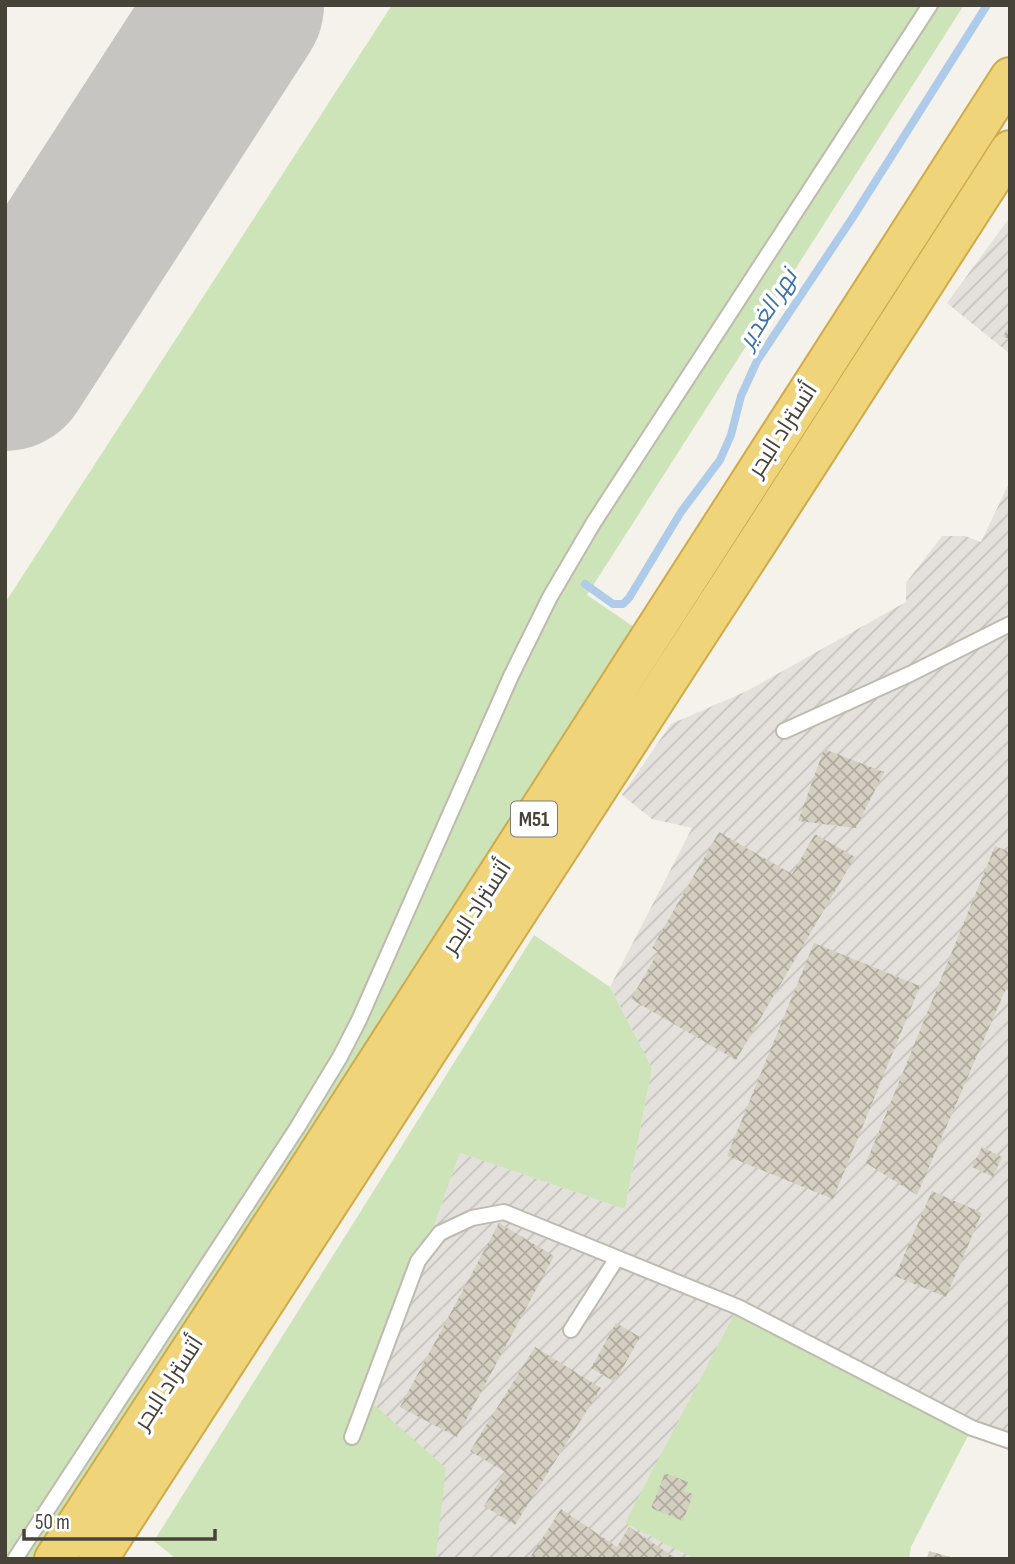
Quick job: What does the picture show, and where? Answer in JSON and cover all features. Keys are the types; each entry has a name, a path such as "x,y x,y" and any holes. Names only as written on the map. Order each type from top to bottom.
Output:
{"highway":[{"name":"أتستراد البحر","path":"54,1559 298,1187 1010,77"},
{"name":"أتستراد البحر","path":"98,1559 1010,149"}],"lane":[{"path":"15,1559 297,1128 340,1057 359,1020 516,666 571,559 930,5"},
{"path":"784,731 910,674 1010,624"},
{"path":"352,1437 418,1261 440,1233 472,1218 504,1212 738,1307 972,1428 1010,1441"},
{"path":"570,1330 617,1258"}],"shaded area":[{"path":"1010,217 1010,354 947,303"},
{"path":"1010,481 1010,1441 972,1428 625,1522 695,1559 436,1557 371,1402 460,1153 625,1209 652,1068 610,987 692,828 652,819 622,795 671,724 747,691 906,602 906,583 942,536 965,536 981,542"}],"green space":[{"path":"392,5 964,5 587,595 650,638 52,1559 5,1559 5,603"},
{"path":"534,935 610,987 652,1068 625,1209 460,1153 371,1402 446,1468 436,1556 440,1559 176,1559 154,1541"},
{"path":"738,1307 972,1428 911,1547 909,1559 695,1559 625,1523"}],"building":[{"path":"1010,325 1010,340 1003,336"},
{"path":"824,749 884,772 856,828 798,821"},
{"path":"719,832 792,874 815,834 855,857 736,1060 631,999 658,952 652,948"},
{"path":"995,846 1010,852 1010,979 917,1195 866,1163"},
{"path":"814,943 920,986 833,1199 727,1156"},
{"path":"982,1147 1002,1157 993,1177 972,1167"},
{"path":"932,1191 982,1213 946,1297 895,1276"},
{"path":"499,1223 554,1256 457,1437 400,1407"},
{"path":"616,1323 640,1337 615,1382 591,1368"},
{"path":"535,1347 601,1388 515,1525 484,1506 505,1472 470,1451"},
{"path":"665,1473 688,1482 684,1491 693,1494 683,1521 651,1508"},
{"path":"561,1509 617,1547 629,1527 677,1559 529,1559"},
{"path":"929,1551 954,1558 954,1559 927,1559"}],"waterway":[{"name":"نهر الغدير","path":"585,584 613,604 623,604 629,598 681,512 720,460 731,435 741,396 757,361 853,217 987,5"}],"runway":[{"path":"5,365 238,5"}]}
